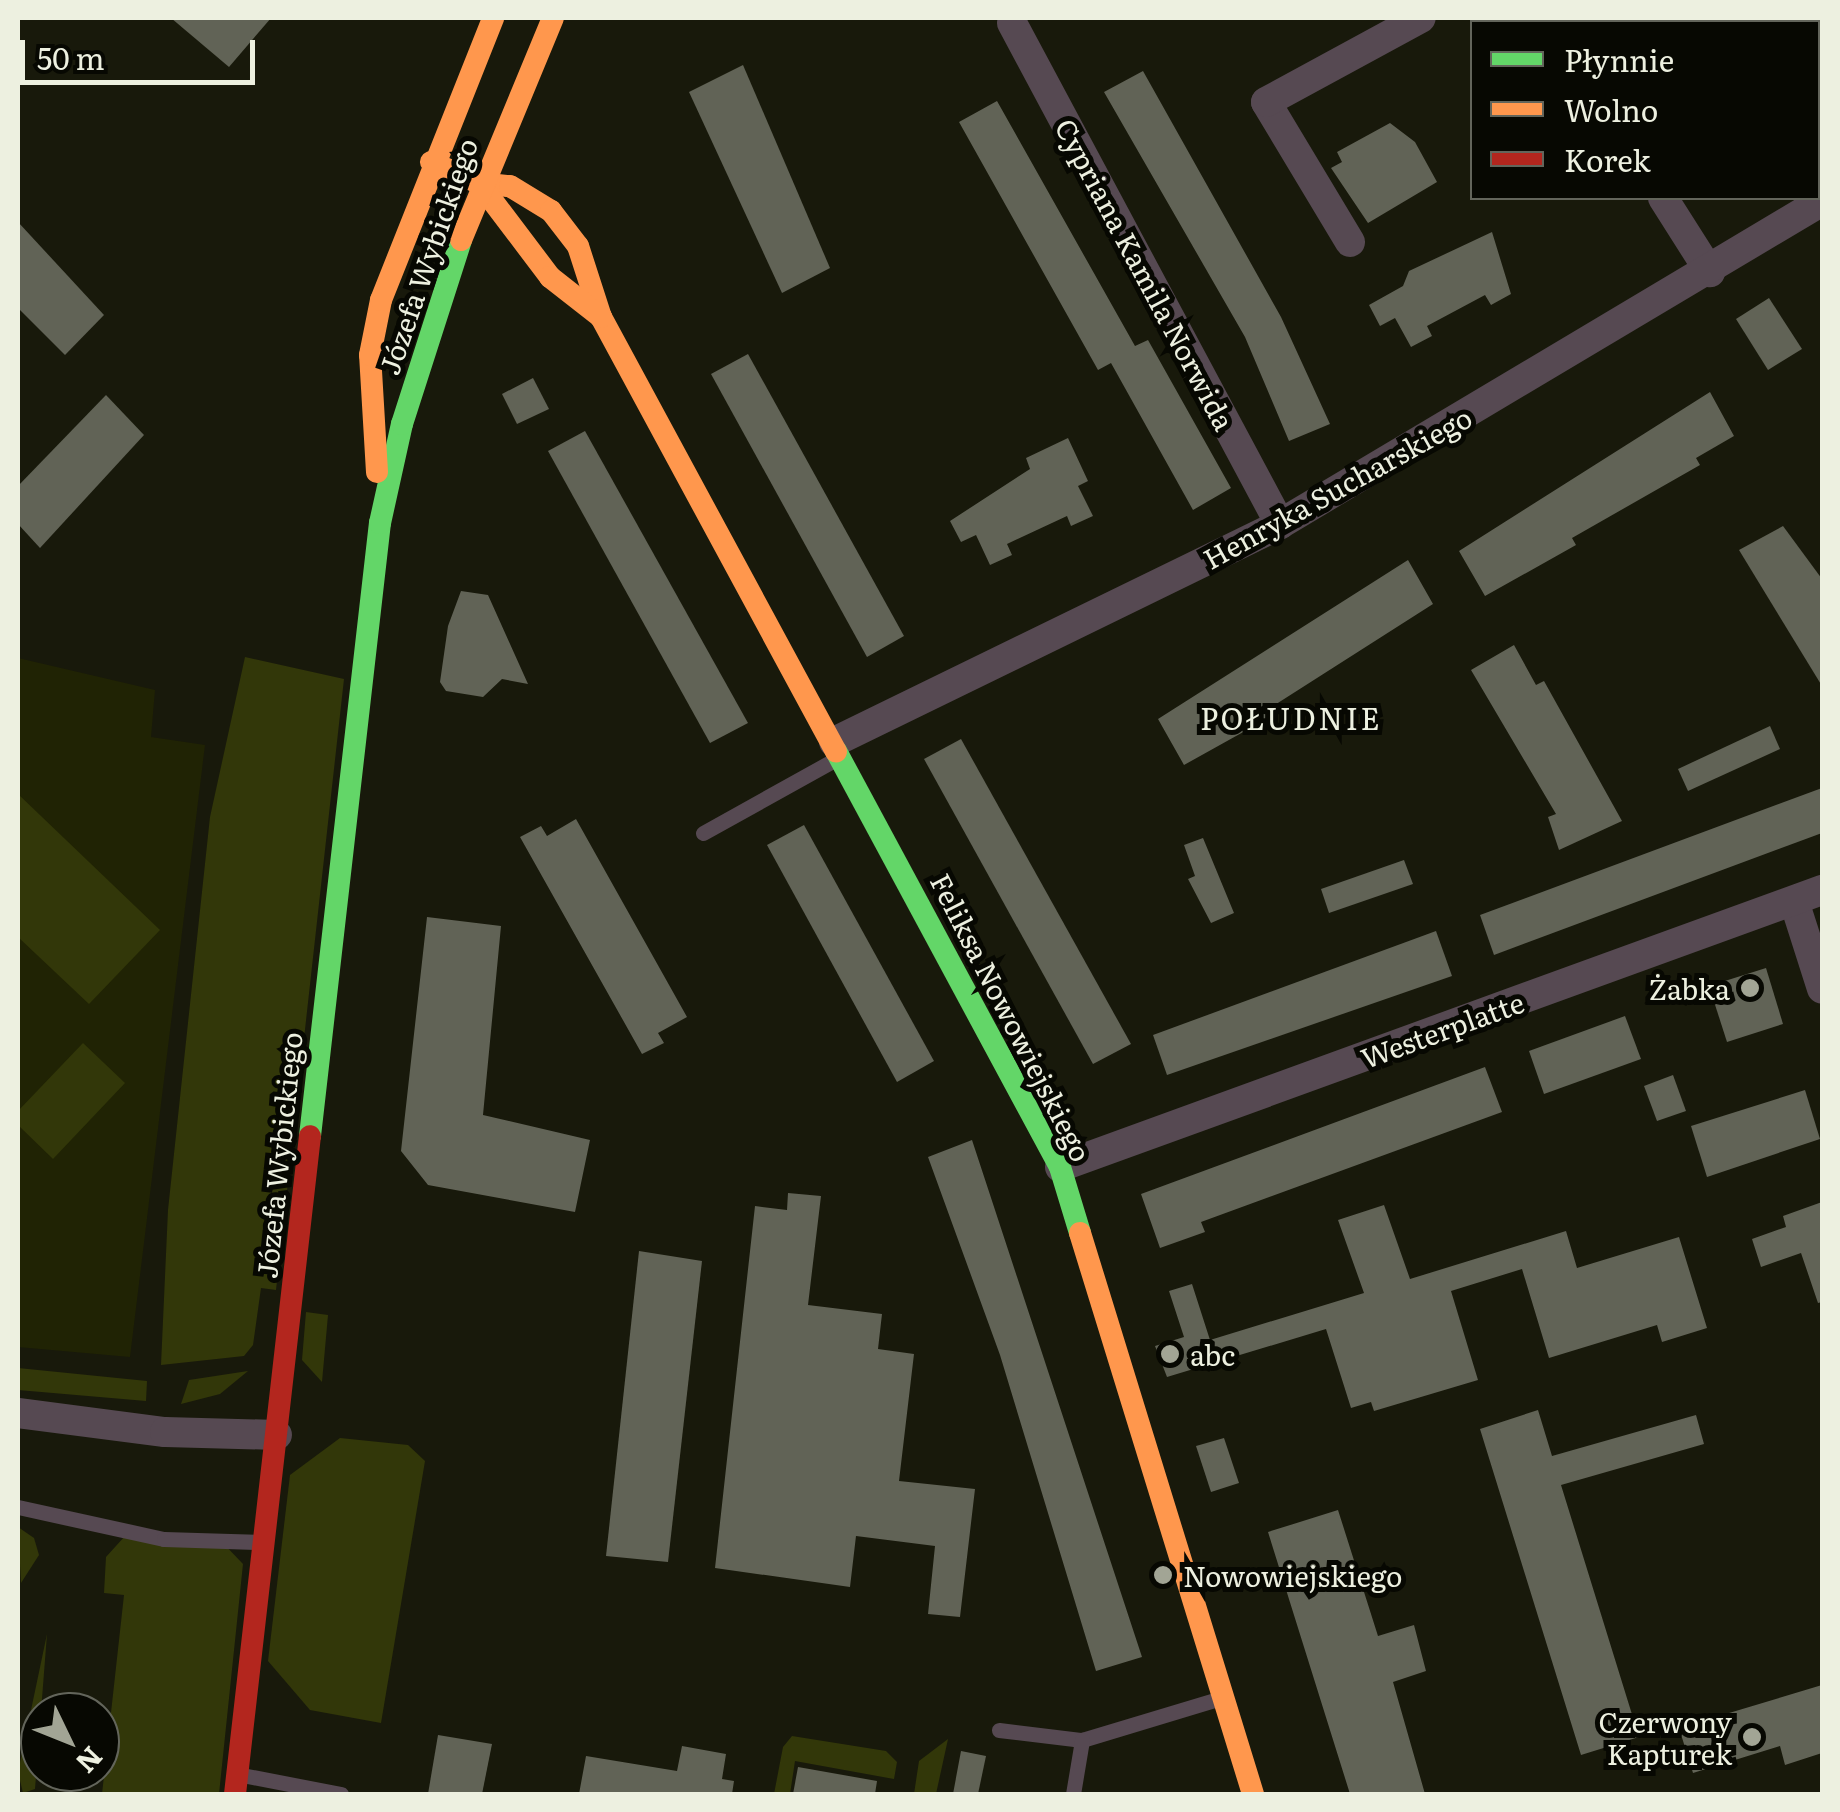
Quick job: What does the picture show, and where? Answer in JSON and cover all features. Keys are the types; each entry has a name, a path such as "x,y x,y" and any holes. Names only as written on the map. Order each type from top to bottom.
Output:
{"street":[{"name":"Józefa Wybickiego","path":"380,522 370,356 380,300 432,162 493,18"},
{"name":"Józefa Wybickiego","path":"237,1785 380,522 402,424 478,183 553,18"},
{"path":"1350,242 1266,102 1421,18"},
{"name":"Cypriana Kamila Norwida","path":"1012,23 1280,524"},
{"name":"Feliksa Nowowiejskiego","path":"432,162 478,183 510,186 551,211 578,246 601,317 838,749 1060,1167 1253,1794"},
{"name":"Feliksa Nowowiejskiego","path":"478,183 550,277 601,317"},
{"path":"1664,200 1710,272"},
{"name":"Henryka Sucharskiego","path":"838,749 1280,524 1710,272 1822,201"},
{"path":"1808,895 1822,989"},
{"name":"Westerplatte","path":"1060,1167 1808,895"},
{"path":"18,1412 165,1432 277,1435"}],"lane":[{"path":"703,833 838,749"},
{"path":"18,1507 164,1539 265,1542"},
{"path":"999,1730 1082,1740 1221,1698"},
{"path":"1074,1794 1082,1740"},
{"path":"237,1785 341,1794"}],"shaded area":[{"path":"245,657 344,679 276,1290 261,1288 253,1345 244,1356 161,1365 168,1210 210,817"},
{"path":"18,658 155,690 151,737 205,745 130,1357 18,1347"},
{"path":"18,794 160,930 89,1004 18,937"},
{"path":"83,1043 125,1083 53,1159 18,1125 18,1111"},
{"path":"306,1312 328,1315 322,1382 302,1360"},
{"path":"18,1368 147,1381 146,1401 18,1390"},
{"path":"248,1371 220,1394 181,1404 189,1380"},
{"path":"340,1438 408,1445 425,1461 381,1723 310,1710 268,1661 290,1475"},
{"path":"18,1527 34,1538 39,1555 21,1583"},
{"path":"125,1536 221,1541 243,1564 219,1794 102,1794 120,1792 120,1692 113,1692 124,1595 104,1593 106,1557"},
{"path":"47,1634 43,1692 35,1692"},
{"path":"792,1736 886,1751 897,1762 894,1779 795,1761 790,1794 774,1794 783,1747"},
{"path":"948,1739 936,1794 914,1794 919,1761"}],"building":[{"path":"171,18 271,18 229,67"},
{"path":"743,65 830,268 782,293 689,92"},
{"path":"1143,71 1281,317 1330,424 1289,441 1245,337 1104,92"},
{"path":"997,101 1135,346 1148,340 1231,488 1193,510 1111,363 1098,370 959,122"},
{"path":"1390,123 1415,142 1437,182 1368,223 1331,168 1342,162 1337,152"},
{"path":"18,222 104,315 65,355 18,308"},
{"path":"1492,232 1511,294 1491,305 1485,295 1427,326 1432,336 1411,347 1395,318 1380,326 1369,305 1403,286 1409,271"},
{"path":"1769,298 1802,349 1768,370 1736,319"},
{"path":"748,354 904,636 867,657 711,374"},
{"path":"533,378 549,409 517,424 502,394"},
{"path":"1710,392 1734,436 1696,458 1700,465 1572,538 1576,545 1485,596 1459,551"},
{"path":"106,395 144,435 40,548 18,524 18,486"},
{"path":"585,431 748,723 710,743 548,451"},
{"path":"1068,438 1088,481 1078,486 1093,516 1071,526 1067,516 1007,544 1012,555 990,565 976,535 961,542 950,521 1030,469 1026,458"},
{"path":"1783,526 1822,579 1822,686 1739,550"},
{"path":"1408,560 1433,604 1270,708 1274,715 1184,765 1158,719"},
{"path":"461,591 488,595 528,684 502,679 483,697 446,691 440,682 448,626"},
{"path":"1514,645 1536,685 1544,681 1622,821 1559,850 1548,817 1556,814 1471,670"},
{"path":"1770,726 1780,749 1688,791 1678,769"},
{"path":"961,739 1131,1044 1093,1064 924,759"},
{"path":"1822,788 1822,833 1494,955 1480,915"},
{"path":"576,819 687,1017 658,1033 664,1043 642,1054 520,837 541,826 547,836"},
{"path":"804,825 934,1061 897,1082 767,845"},
{"path":"1203,838 1234,913 1211,923 1188,879 1195,876 1184,845"},
{"path":"1404,860 1413,884 1329,913 1321,889"},
{"path":"427,917 501,926 483,1115 590,1140 575,1212 428,1185 401,1151"},
{"path":"1436,931 1452,976 1167,1075 1153,1035"},
{"path":"1766,968 1783,1024 1727,1042 1709,986"},
{"path":"1625,1016 1641,1059 1544,1094 1529,1051"},
{"path":"1485,1067 1502,1112 1201,1222 1205,1232 1160,1248 1141,1194"},
{"path":"1673,1075 1686,1111 1657,1121 1644,1086"},
{"path":"1805,1090 1820,1139 1707,1177 1691,1126"},
{"path":"972,1140 1142,1657 1096,1671 1000,1355 928,1157"},
{"path":"788,1193 821,1196 808,1305 882,1314 878,1349 914,1354 899,1481 975,1489 960,1617 928,1614 935,1546 856,1536 850,1587 715,1568 755,1206 787,1210"},
{"path":"1822,1202 1822,1302 1818,1303 1801,1253 1761,1267 1752,1239 1786,1227 1783,1216"},
{"path":"1384,1205 1410,1279 1566,1231 1577,1268 1679,1237 1707,1328 1662,1342 1657,1325 1549,1358 1522,1269 1451,1291 1478,1380 1374,1411 1371,1402 1351,1408 1326,1329 1167,1377 1155,1346 1184,1337 1169,1291 1192,1284 1210,1340 1364,1293 1338,1220"},
{"path":"639,1251 702,1261 668,1562 606,1556"},
{"path":"1538,1410 1552,1456 1696,1415 1704,1444 1561,1485 1639,1737 1581,1755 1480,1429"},
{"path":"1224,1438 1239,1483 1211,1492 1196,1446"},
{"path":"1338,1510 1378,1636 1414,1625 1426,1671 1393,1682 1425,1794 1350,1794 1268,1532"},
{"name":"Czerwony Kapturek","path":"1822,1685 1822,1753 1785,1765 1780,1746 1693,1773 1679,1728"},
{"path":"438,1735 492,1744 482,1794 428,1794"},
{"path":"682,1746 726,1754 722,1779 734,1781 732,1794 579,1794 586,1756 677,1771"},
{"path":"961,1751 986,1756 978,1794 953,1794"},
{"path":"798,1767 877,1781 875,1794 793,1794"}],"traffic: fast":[{"path":"310,1136 380,523 402,424 461,240"},
{"path":"836,751 1060,1167 1080,1233"}],"traffic: slow":[{"path":"377,472 370,355 381,300 493,18"},
{"path":"461,240 553,18"},
{"path":"431,162 479,183 510,186 551,211 578,246 601,317 836,751"},
{"path":"479,183 550,277 601,317"},
{"path":"1080,1233 1253,1794"}],"traffic: jam":[{"path":"235,1794 310,1136"}],"place":[{"name":"Żabka","path":"1750,988"},
{"name":"abc","path":"1170,1354"},
{"name":"Nowowiejskiego","path":"1163,1575"},
{"name":"Czerwony Kapturek","path":"1752,1737"}],"district":[{"name":"POŁUDNIE","path":"1291,717"}]}
